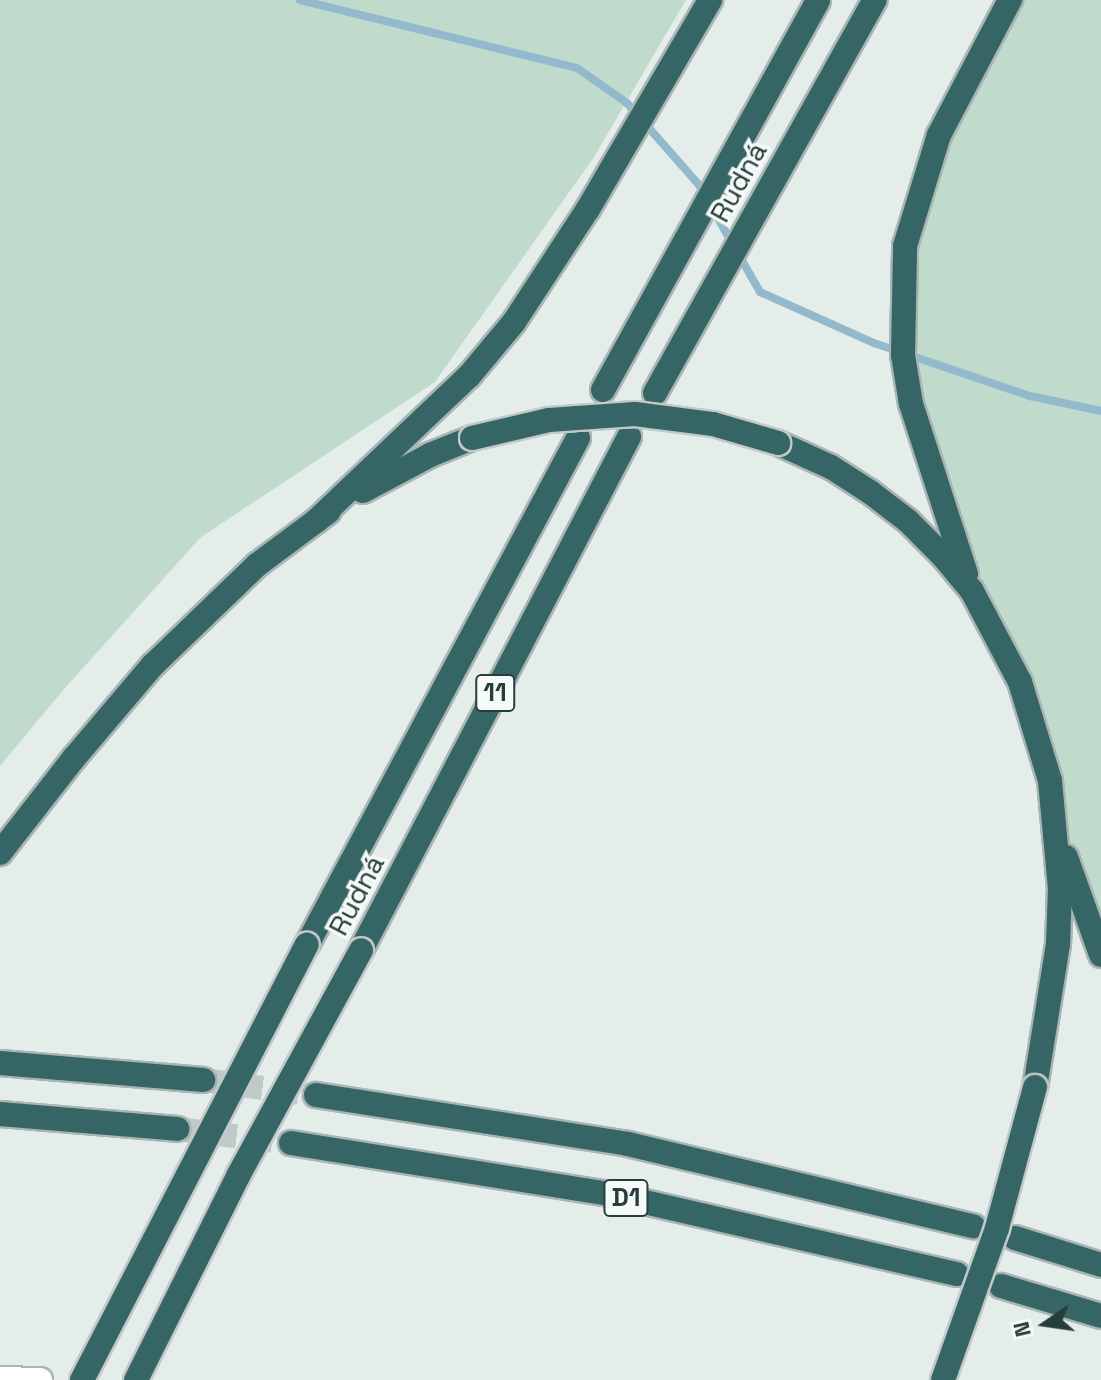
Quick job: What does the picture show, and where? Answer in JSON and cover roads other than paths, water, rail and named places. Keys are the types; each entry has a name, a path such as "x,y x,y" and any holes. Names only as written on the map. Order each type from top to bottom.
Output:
{"highway":[{"path":"316,521 469,376 514,322 588,209 710,0"},
{"name":"Rudná","path":"603,390 818,0"},
{"name":"Rudná","path":"655,393 875,0"},
{"path":"943,1380 997,1228 1035,1087 1058,944 1057,832 1050,781 1020,682 972,591 911,404 903,355 905,246 939,135 1010,0"},
{"path":"0,853 153,665 257,565 316,521 389,475 472,438 549,420 635,414 713,424 778,443 831,467 908,521 972,591"},
{"name":"Rudná","path":"136,1380 238,1176 361,950 629,437"},
{"name":"Rudná","path":"82,1380 307,945 578,438"},
{"path":"0,828 43,797"},
{"path":"1057,832 1101,955"},
{"path":"0,1063 203,1080"},
{"name":"D1","path":"316,1095 628,1144 973,1226"},
{"path":"0,1114 177,1129"},
{"name":"D1","path":"291,1143 610,1194 957,1274"},
{"path":"1015,1238 1101,1265"},
{"path":"1001,1286 1101,1316"}],"lane":[{"path":"0,1379 40,1380"}],"waterway":[{"path":"300,0 577,68 627,103 699,185 760,292 874,343 1030,396 1101,411"}],"tunnel":[{"path":"203,1080 316,1095"},
{"path":"177,1129 291,1143"}]}
